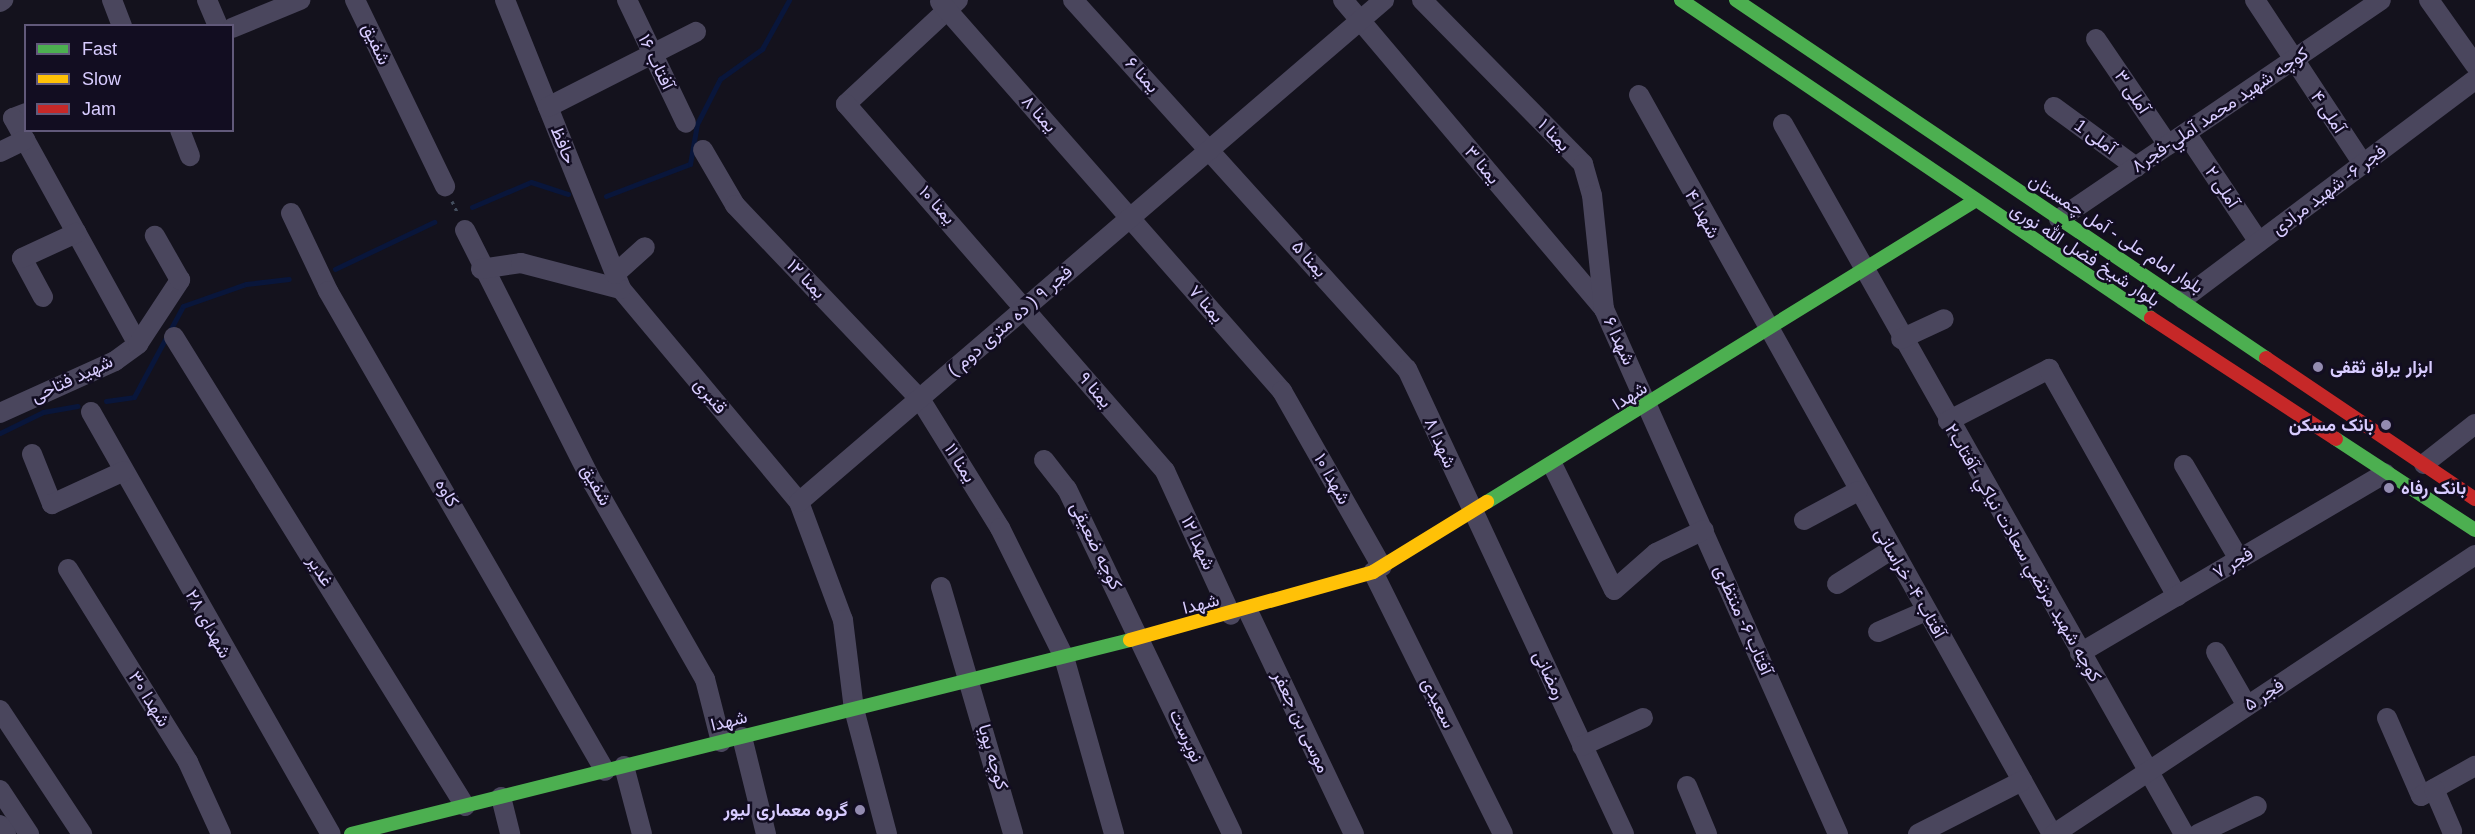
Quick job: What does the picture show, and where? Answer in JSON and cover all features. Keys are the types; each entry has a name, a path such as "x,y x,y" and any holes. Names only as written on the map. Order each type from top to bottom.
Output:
{"main road":[{"name":"بلوار شیخ فضل الله نوری","path":"1681,0 1973,202 2475,530"},
{"path":"1718,0 1740,3"},
{"name":"بلوار امام علی - آمل چمستان","path":"1740,3 2059,219 2183,299 2475,499"},
{"name":"شهدا","path":"351,834 400,828 465,806 1239,613 1378,570 1473,516 1973,202"},
{"path":"2191,346 2209,336 2211,318"},
{"path":"2243,377 2245,361 2260,351"}],"street":[{"path":"112,0 121,24"},
{"path":"207,0 217,24"},
{"path":"234,27 300,0"},
{"name":"شفیق","path":"355,0 445,186"},
{"name":"حافظ","path":"505,0 618,282"},
{"name":"آفتاب ۱۶","path":"627,0 650,54 686,123"},
{"name":"یمنا ۶","path":"1073,0 1210,150"},
{"name":"یمنا ۳","path":"1343,0 1604,309"},
{"name":"فجر ۹ ( ده متری دوم )","path":"799,502 1384,0"},
{"name":"یمنا ۱","path":"1422,0 1582,164 1592,195 1604,309"},
{"name":"آملی ۴","path":"2255,0 2363,164"},
{"name":"كوچه شهيد محمد آملي-فجر۸","path":"2059,219 2381,0"},
{"path":"2429,0 2475,65"},
{"name":"یمنا ۱۰","path":"948,4 846,104 1025,309"},
{"name":"یمنا ۸","path":"948,4 1131,218"},
{"path":"548,107 696,32"},
{"name":"آملی ۳","path":"2096,39 2168,145"},
{"name":"فجر ۶- شهید مرادی","path":"2183,299 2475,80"},
{"name":"شهدا ۴","path":"1639,95 1767,331"},
{"name":"آملی 1","path":"2054,107 2136,167"},
{"path":"19,116 25,140 138,344"},
{"name":"كوچه شهيد مرتضي سعادت نياكي -آفتاب۲","path":"1783,124 1862,272 2184,834"},
{"path":"181,132 190,156"},
{"name":"آملی ۲","path":"2186,133 2259,242"},
{"path":"0,152 25,140"},
{"name":"یمنا ۱۲","path":"703,150 735,205 920,399"},
{"name":"یمنا ۵","path":"1210,150 1407,369"},
{"name":"کاوه","path":"291,213 328,291 615,768 642,834"},
{"name":"یمنا ۷","path":"1131,218 1282,391"},
{"name":"شفیق","path":"465,230 481,269 705,679 721,742"},
{"path":"43,297 22,258 76,233"},
{"name":"شهید فتاحی","path":"3,405 115,361 138,344 180,280 155,236"},
{"path":"481,269 522,263 618,282 645,247"},
{"name":"قنبری","path":"618,282 799,502"},
{"name":"یمنا ۹","path":"1025,309 1165,471"},
{"name":"شهدا ۶","path":"1604,309 1649,405"},
{"path":"1901,339 1944,319"},
{"name":"آفتاب ۴- خراسانی","path":"1767,331 2053,834"},
{"name":"غدیر","path":"174,338 465,806"},
{"name":"شهدا ۸","path":"1407,369 1473,516"},
{"path":"1948,421 2049,369 2177,596"},
{"name":"شهدا ۱۰","path":"1282,391 1378,570"},
{"name":"یمنا ۱۱","path":"920,399 1000,528 1064,657 1114,834"},
{"name":"آفتاب ۶- منتظری","path":"1649,405 1838,834"},
{"name":"شهدای ۲۸","path":"91,412 331,834"},
{"path":"2424,464 2475,424"},
{"path":"32,454 52,504 124,471"},
{"name":"کوچه ضعیقی","path":"1044,460 1068,489 1141,638"},
{"path":"2184,465 2239,559"},
{"path":"1553,466 1614,590 1656,553 1704,530"},
{"name":"شهدا ۱۲","path":"1165,471 1239,613"},
{"name":"فجر ۷","path":"2080,652 2385,473"},
{"path":"1804,520 1858,491"},
{"path":"799,502 843,620 854,709 887,834"},
{"name":"رمضانی","path":"1473,516 1624,834"},
{"path":"1837,584 1891,550"},
{"name":"فجر ۵","path":"2053,834 2475,555"},
{"name":"شهدا ۳۰","path":"68,569 188,762 221,834"},
{"name":"سعیدی","path":"1378,570 1503,834"},
{"name":"کوچه پویا","path":"941,587 971,680 1013,834"},
{"path":"1878,632 1926,611"},
{"name":"موسی بن جعفر","path":"1239,613 1354,834"},
{"name":"نوپرست","path":"1141,638 1232,834"},
{"path":"2216,652 2247,706"},
{"path":"0,710 82,834"},
{"path":"1582,746 1643,717"},
{"path":"2387,718 2421,796 2475,766"},
{"path":"742,737 766,834"},
{"path":"1918,834 2022,782"},
{"path":"1687,786 1707,834"},
{"path":"2434,789 2452,831"},
{"path":"0,790 29,834"},
{"path":"501,797 510,834"},
{"path":"2198,834 2257,806"},
{"path":"0,825 6,834"}],"path":[{"path":"445,186 465,230"}],"waterway":[{"path":"606,196 690,164 697,124 720,79 762,49 789,0"},
{"path":"472,207 531,182 568,194"},
{"path":"335,269 434,222"},
{"path":"106,401 134,397 183,306 246,284 289,279"},
{"path":"0,433 43,412 77,406"}],"traffic: fast":[{"path":"1681,0 2151,318"},
{"path":"1736,0 2266,358"},
{"path":"1487,502 1973,202"},
{"path":"2336,439 2475,530"},
{"path":"351,834 1130,640"}],"traffic: slow":[{"path":"1130,640 1373,572 1487,502"}],"traffic: jam":[{"path":"2151,318 2336,439"},
{"path":"2266,358 2475,499"}],"place":[{"name":"ابزار یراق ثقفی","path":"2318,367"},
{"name":"بانک مسکن","path":"2386,425"},
{"name":"بانک رفاه","path":"2389,488"},
{"name":"گروه معماری لیور","path":"860,810"}]}
